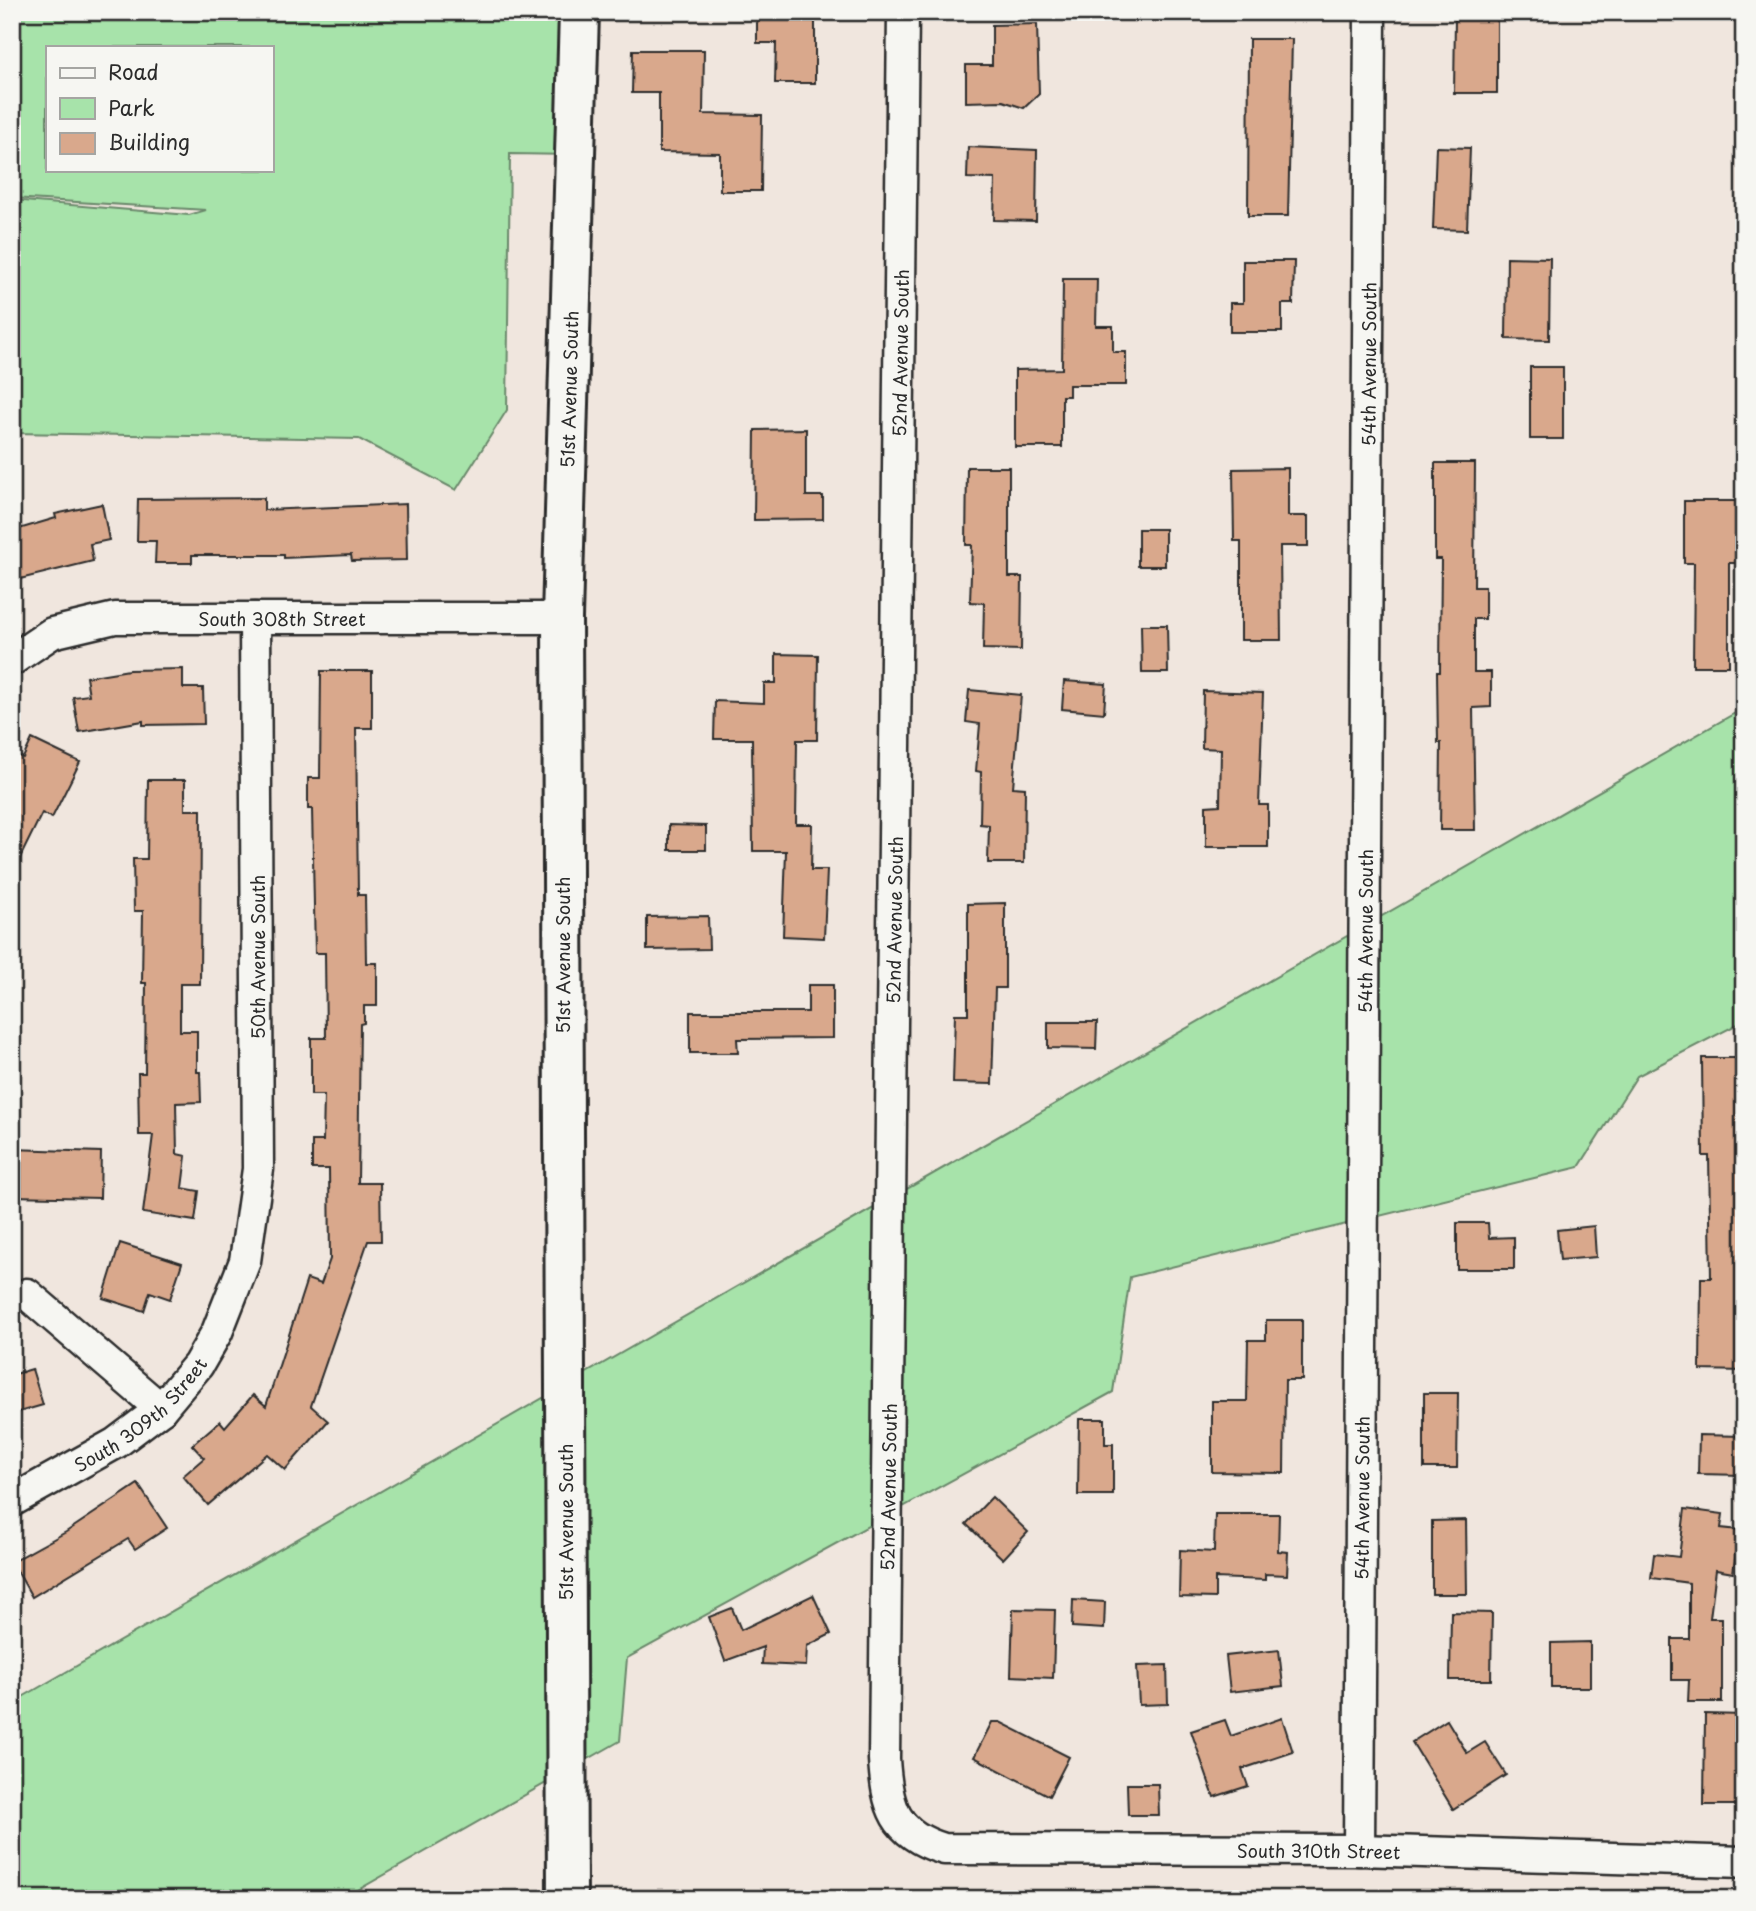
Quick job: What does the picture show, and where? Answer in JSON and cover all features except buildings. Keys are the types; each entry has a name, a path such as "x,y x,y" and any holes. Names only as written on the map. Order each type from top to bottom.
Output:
{"main road":[{"name":"51st Avenue South","path":"567,1899 562,618 579,12"}],"street":[{"name":"52nd Avenue South","path":"901,1825 886,1796 884,1759 904,12"},
{"name":"54th Avenue South","path":"1359,1850 1370,12"},
{"name":"50th Avenue South","path":"234,1294 252,1228 258,1169 256,618"},
{"name":"South 308th Street","path":"12,660 52,633 97,621 562,618"},
{"path":"27,1294 161,1409"},
{"name":"South 309th Street","path":"12,1502 116,1443 161,1409 198,1365 234,1294"},
{"name":"South 310th Street","path":"901,1825 921,1842 944,1849 1359,1850 1744,1862"}],"green space":[{"path":"12,12 579,12 575,155 510,154 507,410 456,490 359,439 12,433 12,200 189,215 206,210 12,198"},
{"path":"1744,708 1744,1021 1637,1076 1579,1167 1130,1277 1113,1392 627,1658 620,1741 342,1899 12,1899 12,1703"}]}
